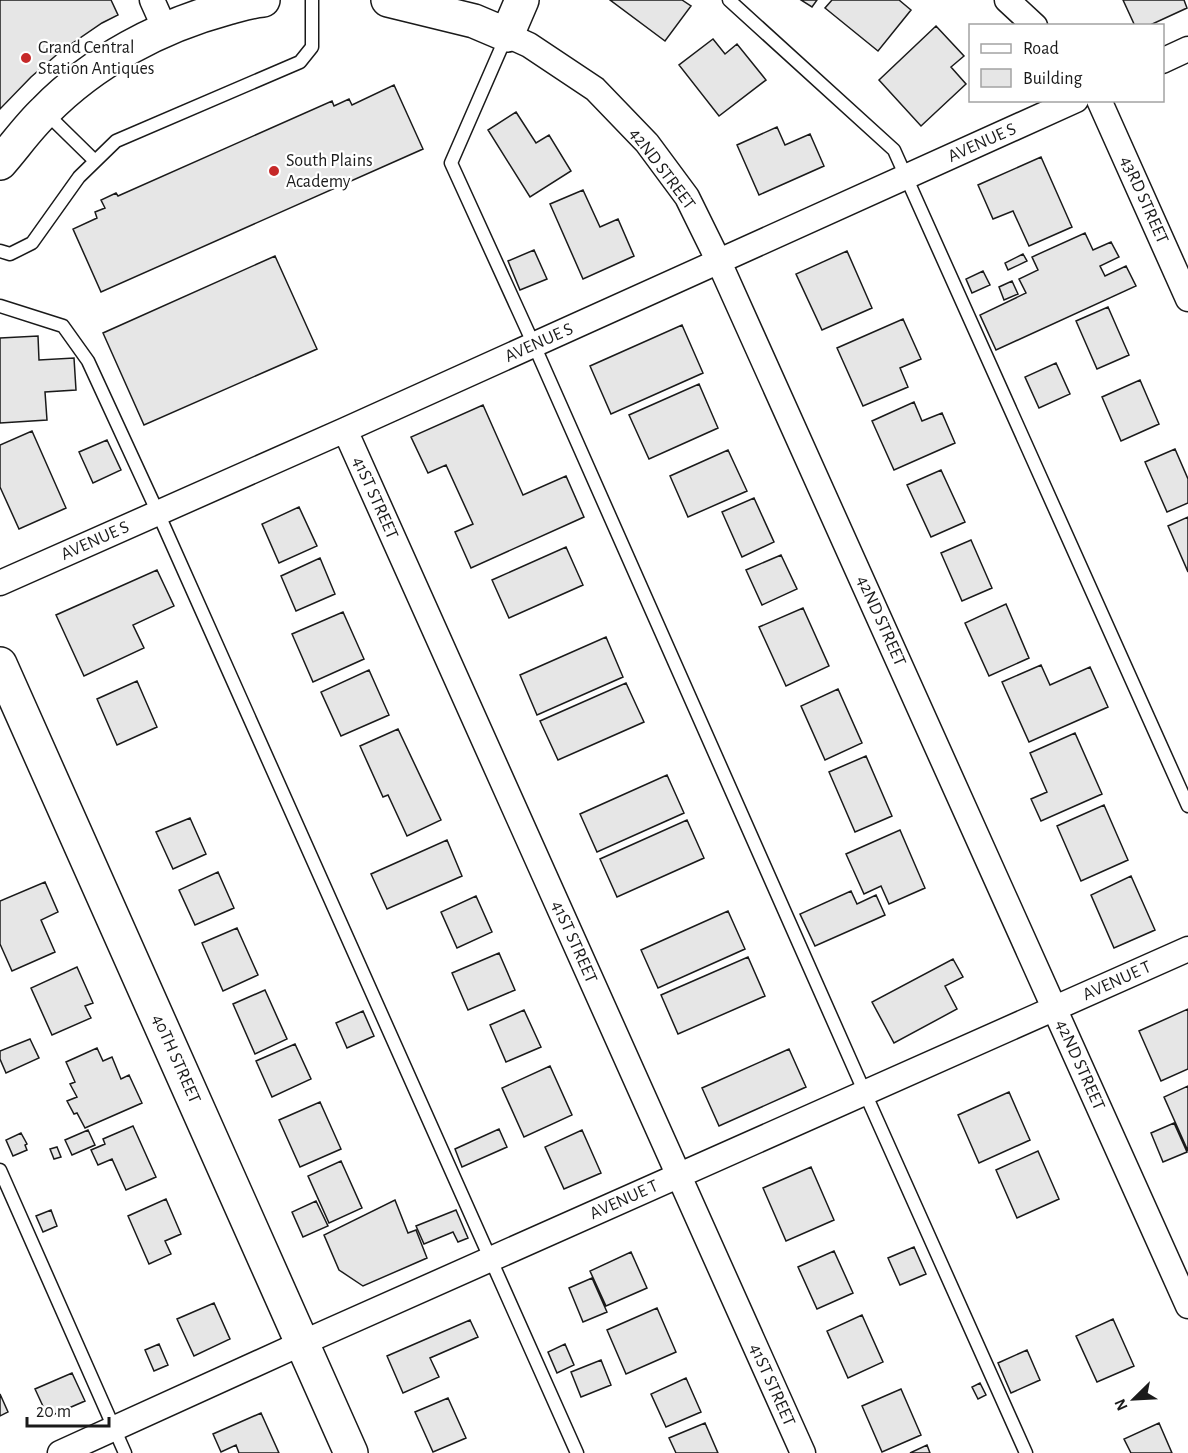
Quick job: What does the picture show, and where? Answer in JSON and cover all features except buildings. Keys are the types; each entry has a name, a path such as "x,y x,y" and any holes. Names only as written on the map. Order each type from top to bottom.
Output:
{"street":[{"path":"0,163 44,111 87,74 139,41 159,14 200,15 263,0"},
{"path":"388,0 474,21 507,35 522,0"},
{"path":"1007,0 1033,24"},
{"name":"42ND STREET","path":"507,35 529,45 594,89 647,143 687,197 720,262 1188,1306"},
{"path":"1164,60 1188,49"},
{"name":"AVENUE S","path":"0,583 720,262 1072,102"},
{"name":"43RD STREET","path":"1100,102 1188,299"},
{"name":"41ST STREET","path":"345,430 803,1453"},
{"name":"40TH STREET","path":"0,664 351,1453"},
{"name":"AVENUE T","path":"60,1453 1188,949"}],"lane":[{"path":"0,251 10,254 32,243 79,177 116,141 300,62 312,47 312,0"},
{"path":"729,0 894,150 1188,806"},
{"path":"507,35 451,163 1026,1453"},
{"path":"44,111 95,161"},
{"path":"0,306 63,326 88,361 577,1453"},
{"path":"0,1170 124,1453"}],"place":[{"name":"Grand Central Station Antiques","path":"26,58"},
{"name":"South Plains Academy","path":"274,171"}]}
